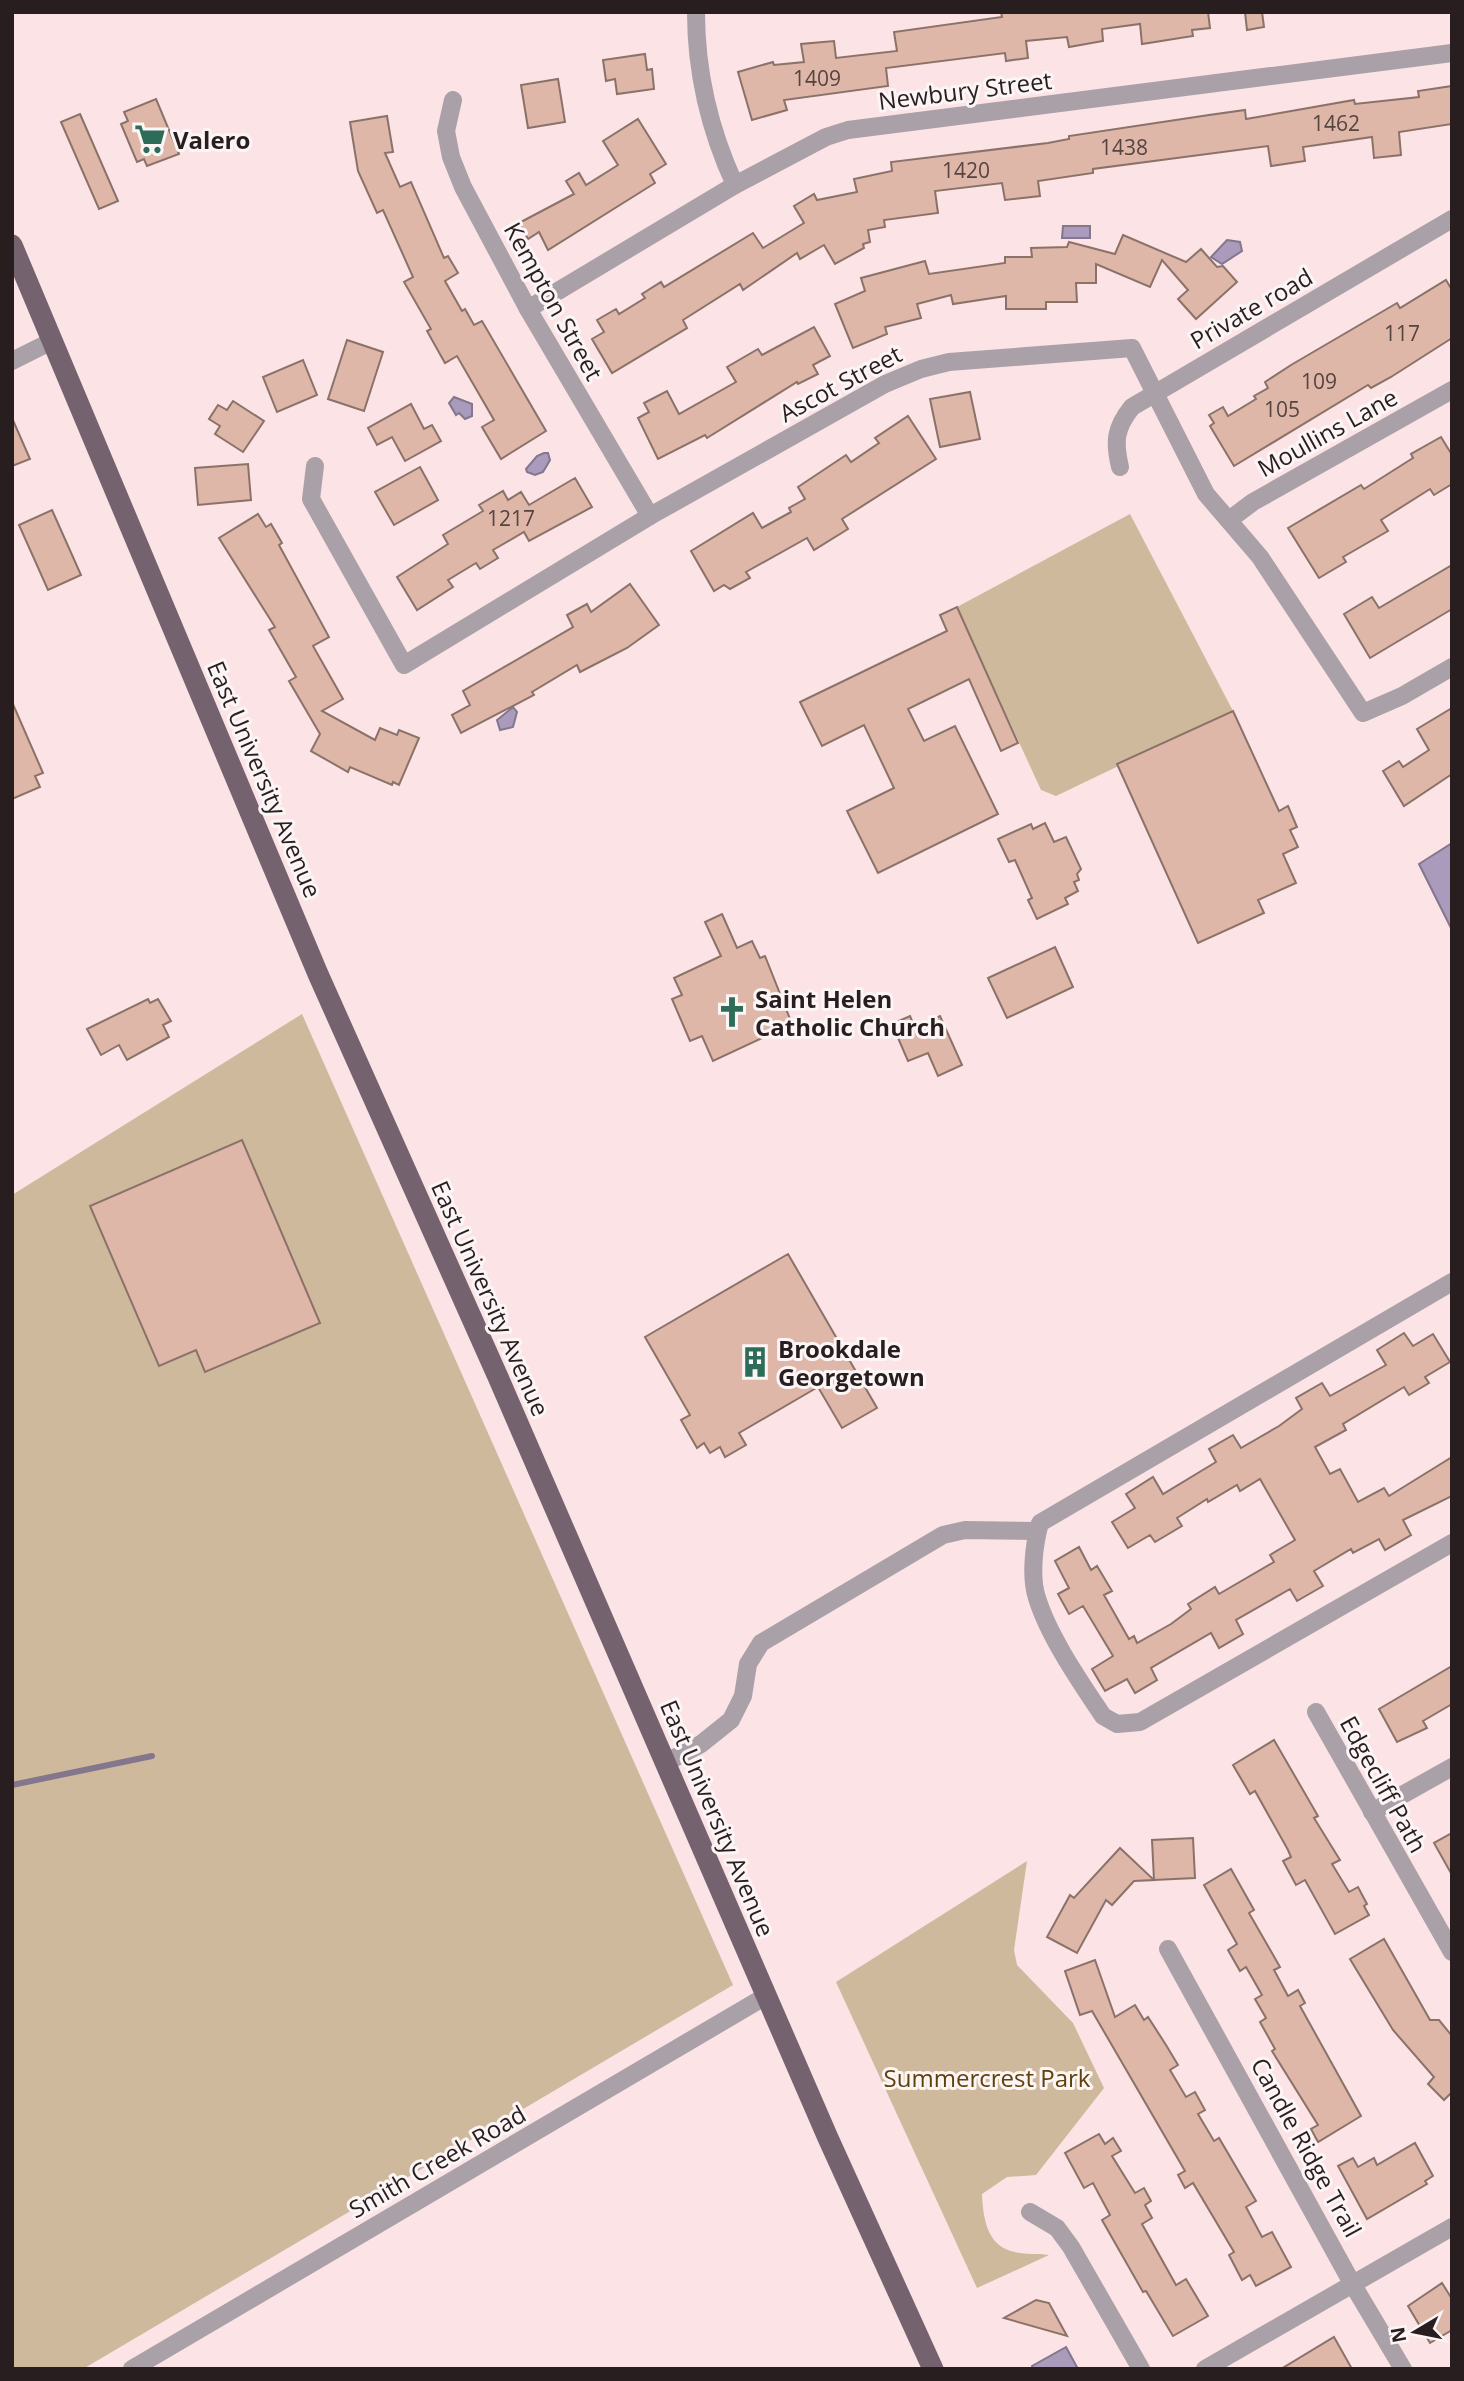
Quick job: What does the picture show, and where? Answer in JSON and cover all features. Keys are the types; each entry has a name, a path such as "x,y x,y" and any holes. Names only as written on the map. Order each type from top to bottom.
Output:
{"main road":[{"name":"East University Avenue","path":"12,245 318,974 766,1996 933,2369"}],"street":[{"path":"695,13 708,114 717,147 735,185"},
{"name":"Newbury Street","path":"528,309 735,185 826,137 848,130 1452,53"},
{"name":"Kempton Street","path":"453,100 446,131 451,157 463,187 528,309 650,516"},
{"name":"Private road","path":"1120,467 1114,442 1119,423 1132,407 1452,219"},
{"path":"12,361 52,341"},
{"name":"Ascot Street","path":"315,466 311,499 404,665 650,516 851,402 930,366 990,357 1132,348 1206,494 1276,579 1363,713 1452,667"},
{"name":"Moullins Lane","path":"1229,520 1253,502 1452,390"},
{"path":"1452,1282 1040,1523 1037,1531 1036,1595 1043,1614 1103,1716 1116,1724 1140,1722 1452,1543"},
{"path":"666,1763 701,1744 731,1720 743,1696 747,1664 761,1643 794,1621 943,1535 965,1530 1037,1531"},
{"name":"Edgecliff Path","path":"1316,1712 1452,1952"},
{"path":"1372,1812 1452,1767"},
{"name":"Candle Ridge Trail","path":"1168,1949 1353,2285 1403,2369"},
{"name":"Smith Creek Road","path":"132,2369 766,1996"},
{"path":"1030,2212 1057,2228 1141,2369"},
{"path":"1205,2369 1452,2227"}],"green space":[{"path":"1130,514 1233,711 1056,796 1041,790 957,607"},
{"path":"302,1014 733,1985 83,2369 12,2369 12,1195"},
{"name":"Summercrest Park","path":"1027,1861 1014,1950 1017,1965 1073,2023 1104,2088 1036,2175 1007,2177 982,2194 985,2222 998,2244 1019,2253 1049,2255 977,2288 836,1982"}],"shaded area":[{"path":"1063,226 1090,226 1090,238 1062,238"},
{"path":"1227,240 1240,242 1242,251 1222,264 1211,257"},
{"path":"454,397 472,404 472,416 465,419 459,413 456,415 449,403"},
{"path":"548,453 550,460 543,472 535,475 527,472 526,469 537,456"},
{"path":"513,707 517,712 513,727 500,730 497,720"},
{"path":"1452,843 1452,930 1419,864"},
{"path":"1066,2347 1078,2369 1034,2369 1032,2366"}],"building":[{"path":"1001,12 1208,12 1210,28 1192,30 1193,36 1142,44 1140,24 1102,29 1103,41 1069,47 1067,37 1026,41 1028,58 1006,61 1005,53 886,68 888,86 784,100 787,110 752,120 738,72 773,62 774,65 804,62 801,44 834,41 836,58 897,51 894,32 1002,17"},
{"path":"1245,12 1262,12 1264,27 1247,30"},
{"path":"645,54 647,70 652,69 654,89 617,94 615,79 606,81 603,60"},
{"path":"558,79 565,122 528,128 521,85"},
{"path":"1452,86 1452,124 1399,132 1401,155 1374,158 1372,137 1303,147 1305,161 1271,166 1268,146 1093,169 1093,173 1038,181 1040,196 1005,200 1002,183 935,191 938,213 884,220 885,227 868,230 870,242 863,244 864,248 835,264 824,245 800,259 797,253 743,290 740,284 683,320 687,328 612,373 592,339 604,332 597,320 616,309 619,314 645,298 642,294 661,282 664,287 753,233 763,248 804,223 794,206 814,194 817,200 857,192 854,179 892,171 891,162 1048,143 1069,139 1069,136 1245,110 1246,119 1354,100 1355,104 1419,97 1418,91"},
{"name":"Valero","path":"156,99 179,154 147,166 144,159 137,162 121,124 128,121 124,112"},
{"name":"Valero","path":"80,114 118,201 99,209 61,122"},
{"path":"387,116 393,152 385,153 400,187 411,182 444,258 448,256 458,273 445,281 462,311 465,309 474,325 482,321 546,431 501,459 482,427 494,420 457,356 445,363 427,331 431,329 404,282 413,277 383,210 377,213 358,171 350,122"},
{"path":"638,119 666,164 650,174 655,183 548,250 539,232 528,239 519,223 574,194 566,181 579,173 586,185 618,165 603,141"},
{"path":"1123,235 1186,262 1201,249 1217,267 1223,266 1237,282 1196,319 1178,299 1188,290 1162,260 1150,287 1096,264 1096,283 1076,283 1077,302 1046,302 1046,309 1006,309 1006,296 953,304 951,295 917,304 921,318 885,327 887,334 853,348 835,304 865,291 861,278 925,261 929,274 1005,263 1005,257 1032,257 1031,248 1067,247 1069,242 1115,254"},
{"path":"1446,280 1452,290 1452,338 1391,377 1371,388 1368,385 1234,466 1210,426 1214,423 1209,415 1223,407 1228,416 1256,399 1254,396 1268,388 1265,382 1291,365 1397,303 1400,308"},
{"path":"814,327 830,356 813,365 818,374 798,384 797,382 707,438 705,435 658,459 638,418 649,412 644,403 667,391 679,414 736,382 727,367 758,349 762,355"},
{"path":"347,340 383,352 364,411 328,399"},
{"path":"303,360 317,395 277,412 263,377"},
{"path":"970,392 980,439 940,447 930,399"},
{"path":"233,401 264,421 243,452 215,434 220,426 209,419 218,405 227,410"},
{"path":"411,404 424,429 432,425 441,441 405,461 392,437 377,445 368,428"},
{"path":"908,416 936,459 842,519 848,529 814,550 807,538 746,572 750,578 730,589 724,585 714,591 691,551 753,513 762,528 791,512 789,508 805,499 798,487 846,455 851,462 879,443 875,438"},
{"path":"12,418 30,459 12,466"},
{"path":"1441,437 1452,455 1452,484 1434,495 1430,489 1381,520 1388,531 1343,557 1346,562 1319,578 1288,528 1361,485 1364,489 1413,458 1411,454"},
{"path":"248,464 251,500 198,505 195,468"},
{"path":"420,467 438,500 394,525 375,492"},
{"path":"575,478 592,507 529,541 524,532 493,550 498,558 480,569 476,563 448,580 453,587 417,610 397,577 448,544 443,535 483,511 479,505 503,491 508,500 521,492 529,505"},
{"path":"52,510 81,575 48,590 19,525"},
{"path":"258,514 266,527 271,524 282,543 279,545 329,637 313,646 343,699 322,711 375,740 380,728 397,735 399,730 419,738 399,785 393,782 392,785 350,767 348,772 311,751 320,734 289,681 296,677 269,630 275,627 219,538"},
{"path":"1452,565 1452,609 1370,658 1344,614 1372,597 1379,608"},
{"path":"630,584 659,625 627,648 580,672 577,665 532,692 534,695 461,733 452,715 470,705 463,691 573,627 567,615 587,604 591,612"},
{"path":"957,607 1018,743 1001,751 969,679 908,709 924,741 955,726 998,814 878,873 847,811 894,788 864,725 822,746 800,702 947,631 940,615"},
{"path":"12,702 43,773 35,776 40,787 12,799"},
{"path":"1452,708 1452,774 1404,806 1383,771 1399,761 1403,767 1429,750 1417,729"},
{"path":"1233,711 1279,811 1288,806 1297,827 1290,830 1298,847 1283,854 1296,883 1258,900 1264,913 1198,943 1117,764"},
{"path":"1045,823 1054,842 1066,837 1081,869 1077,874 1079,880 1074,882 1078,891 1065,898 1068,904 1037,919 1028,900 1032,898 1015,860 1009,862 998,839 1031,824 1033,829"},
{"name":"Saint Helen Catholic Church","path":"722,914 737,948 752,941 760,958 765,956 792,1024 713,1061 702,1036 690,1041 672,999 682,995 674,978 721,956 705,922"},
{"path":"1055,947 1073,987 1007,1018 988,978"},
{"path":"148,999 150,1003 158,999 171,1021 163,1025 169,1037 127,1060 119,1045 101,1055 87,1029"},
{"path":"910,1016 915,1028 940,1016 962,1065 938,1076 928,1053 908,1061 892,1024"},
{"path":"242,1140 320,1323 205,1372 196,1350 159,1366 90,1206"},
{"name":"Brookdale Georgetown","path":"788,1254 877,1408 842,1428 818,1387 739,1433 746,1445 725,1457 720,1447 710,1453 704,1443 697,1448 681,1420 690,1415 645,1337"},
{"path":"1404,1333 1413,1346 1433,1334 1450,1362 1425,1377 1429,1383 1409,1395 1404,1387 1343,1424 1346,1430 1315,1447 1330,1474 1340,1469 1358,1502 1384,1488 1389,1496 1452,1457 1452,1496 1403,1520 1411,1535 1385,1550 1379,1539 1353,1553 1351,1549 1314,1571 1323,1586 1297,1601 1290,1589 1236,1620 1243,1634 1219,1648 1211,1633 1151,1668 1157,1680 1135,1693 1127,1679 1105,1691 1092,1669 1113,1656 1083,1606 1069,1614 1058,1594 1069,1588 1055,1561 1079,1547 1091,1570 1097,1566 1112,1591 1104,1595 1129,1639 1134,1636 1137,1643 1171,1624 1191,1609 1188,1604 1215,1587 1219,1594 1274,1562 1270,1555 1295,1540 1260,1479 1240,1491 1237,1485 1208,1502 1207,1499 1177,1518 1182,1526 1155,1542 1150,1535 1128,1548 1112,1522 1135,1508 1126,1494 1153,1477 1163,1494 1216,1462 1209,1449 1233,1435 1241,1448 1279,1426 1302,1409 1296,1398 1322,1383 1330,1396 1386,1365 1377,1350"},
{"path":"1452,1666 1452,1704 1423,1721 1427,1728 1397,1742 1379,1709"},
{"path":"1274,1740 1318,1816 1314,1818 1340,1860 1332,1864 1349,1892 1358,1887 1367,1904 1364,1906 1369,1915 1335,1934 1305,1880 1296,1885 1283,1861 1291,1857 1288,1850 1255,1791 1250,1794 1233,1765"},
{"path":"1452,1833 1452,1875 1434,1843"},
{"path":"1193,1838 1195,1878 1154,1880 1152,1840"},
{"path":"1120,1848 1154,1880 1134,1881 1112,1905 1106,1900 1077,1953 1047,1937 1070,1895 1074,1898"},
{"path":"1231,1869 1254,1910 1249,1913 1280,1967 1274,1970 1288,1996 1298,1990 1305,2003 1300,2006 1361,2116 1318,2142 1311,2129 1318,2125 1272,2051 1275,2049 1260,2022 1266,2018 1255,1999 1262,1995 1246,1967 1240,1971 1228,1950 1237,1944 1204,1885"},
{"path":"1384,1939 1430,2020 1439,2020 1452,2036 1452,2092 1444,2100 1428,2084 1434,2077 1393,2030 1350,1959"},
{"path":"1095,1960 1115,2017 1135,2005 1144,2020 1148,2017 1166,2045 1178,2065 1170,2070 1186,2097 1195,2092 1205,2110 1198,2114 1214,2141 1219,2138 1256,2201 1246,2207 1262,2237 1272,2232 1291,2267 1256,2286 1250,2275 1242,2280 1229,2255 1234,2252 1193,2183 1185,2188 1178,2175 1185,2171 1092,2011 1080,2015 1065,1971"},
{"path":"1099,2134 1105,2144 1113,2138 1121,2151 1112,2156 1135,2193 1144,2188 1151,2201 1145,2205 1152,2218 1142,2224 1176,2285 1186,2279 1208,2316 1173,2336 1146,2291 1143,2292 1102,2220 1110,2215 1093,2183 1084,2188 1065,2153"},
{"path":"1415,2143 1433,2176 1425,2181 1427,2184 1367,2219 1338,2166 1353,2158 1358,2167 1374,2158 1377,2165"},
{"path":"1442,2283 1452,2299 1452,2330 1430,2343 1408,2306"},
{"path":"1036,2300 1049,2303 1067,2336 1004,2318"},
{"path":"1334,2337 1352,2369 1281,2369"}],"waterway":[{"path":"12,1785 152,1756"}],"place":[{"name":"Valero","path":"150,139"},
{"name":"Saint Helen Catholic Church","path":"732,1012"},
{"name":"Brookdale Georgetown","path":"755,1362"}]}
